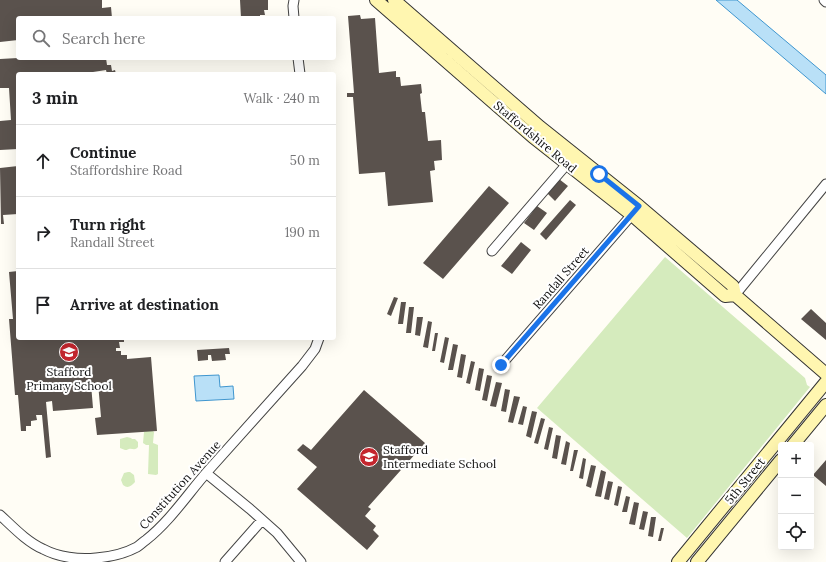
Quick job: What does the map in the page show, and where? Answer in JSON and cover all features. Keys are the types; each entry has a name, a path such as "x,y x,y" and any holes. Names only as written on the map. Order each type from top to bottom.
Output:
{"main road":[{"name":"Staffordshire Road","path":"376,0 533,137 567,164 636,210"},
{"name":"Staffordshire Road","path":"394,0 636,210 733,286 735,295 826,374"},
{"name":"5th Street","path":"781,442 826,382"},
{"path":"795,442 826,405"},
{"name":"5th Street","path":"678,562 744,482 778,445"},
{"name":"5th Street","path":"701,557 778,464"},
{"path":"744,482 756,491"},
{"path":"694,543 701,557"}],"street":[{"path":"294,0 294,16"},
{"path":"298,60 300,72"},
{"path":"492,251 567,164"},
{"path":"735,295 826,184"},
{"name":"Randall Street","path":"501,365 636,210"},
{"name":"Constitution Avenue","path":"0,515 31,542 43,550 74,560 121,554 138,546 152,536 165,523 206,473 302,366 315,348 318,340"},
{"path":"206,473 277,533 300,562"},
{"path":"225,562 262,520"}],"green space":[{"path":"665,257 805,378 807,385 810,387 687,538 537,408"},
{"path":"144,432 154,432 153,443 158,445 158,474 156,475 148,474 149,445 143,443"},
{"path":"127,437 135,439 138,442 137,448 125,450 120,448 120,439"},
{"path":"128,472 134,475 135,482 131,486 126,487 123,485 121,480 124,473"}],"water":[{"path":"716,0 737,0 826,75 826,94"},
{"path":"219,375 220,387 233,386 234,399 196,401 194,376"}],"building":[{"path":"0,0 102,0 102,8 111,7 112,16 16,16 16,40 0,42"},
{"path":"240,0 268,0 268,10 264,10 265,15 241,16"},
{"path":"360,15 361,19 375,18 379,73 396,71 396,77 400,77 401,86 421,84 422,93 420,94 422,112 425,112 428,141 441,140 442,160 434,161 435,170 430,171 433,202 388,206 385,172 359,174 353,97 347,97 347,93 354,93 348,16"},
{"path":"0,59 106,60 107,65 111,65 112,71 115,70 116,72 106,72 106,70 93,72 16,72 16,149 0,150 0,121 11,120 9,88 0,88"},
{"path":"16,166 16,214 3,215 4,224 1,224 0,168"},
{"path":"559,179 568,186 555,201 547,193"},
{"path":"489,186 509,203 443,279 423,263"},
{"path":"570,200 576,205 546,240 540,234"},
{"path":"537,206 547,213 534,230 524,223"},
{"path":"521,242 531,250 512,274 501,266"},
{"path":"16,271 16,340 124,340 124,342 119,342 120,348 116,348 116,351 121,351 121,355 127,355 127,359 151,357 157,431 97,435 95,418 101,417 98,383 91,384 93,408 53,411 52,401 46,402 51,457 46,458 42,415 36,415 37,420 31,421 31,426 26,426 26,431 21,431 18,395 15,395 9,319 13,319 9,272"},
{"path":"394,297 398,298 391,316 387,314"},
{"path":"401,302 406,302 403,324 398,324"},
{"path":"409,307 414,307 411,333 406,333"},
{"path":"811,309 826,323 826,340 801,319"},
{"path":"417,317 423,317 420,336 415,335"},
{"path":"428,321 432,322 428,348 423,347"},
{"path":"435,333 438,333 435,351 432,351"},
{"path":"445,337 449,338 444,363 440,362"},
{"path":"453,344 458,345 453,370 448,370"},
{"path":"229,348 230,354 225,354 226,360 212,361 211,355 208,355 208,360 198,361 197,350"},
{"path":"461,354 466,355 462,378 457,377"},
{"path":"471,361 475,362 470,384 466,383"},
{"path":"479,368 484,369 480,391 475,390"},
{"path":"487,375 492,376 487,401 482,400"},
{"path":"496,382 502,383 496,407 490,406"},
{"path":"505,389 510,390 506,412 501,411"},
{"path":"364,390 425,443 368,507 371,509 365,516 376,526 373,530 379,536 367,550 297,489 317,467 297,450 303,444 311,450"},
{"path":"514,396 520,397 513,423 508,422"},
{"path":"523,406 527,407 523,425 518,424"},
{"path":"532,411 537,412 531,438 526,436"},
{"path":"541,418 545,419 538,444 534,443"},
{"path":"549,427 553,428 548,450 544,449"},
{"path":"556,435 561,436 557,459 552,458"},
{"path":"566,441 570,443 566,465 561,464"},
{"path":"574,450 578,450 573,471 570,471"},
{"path":"583,458 586,459 583,479 579,478"},
{"path":"826,460 826,486 814,476 814,474"},
{"path":"591,465 596,466 591,488 586,486"},
{"path":"601,470 606,472 601,497 595,496"},
{"path":"608,481 613,482 609,500 604,499"},
{"path":"618,486 622,487 618,506 614,505"},
{"path":"626,496 630,497 627,512 622,512"},
{"path":"634,502 639,503 635,525 629,524"},
{"path":"643,511 648,512 644,530 639,529"},
{"path":"651,517 656,517 653,537 648,536"},
{"path":"661,528 664,528 661,541 658,541"}],"place":[{"name":"Stafford Primary School","path":"69,352"},
{"name":"Stafford Intermediate School","path":"369,457"}],"route":[{"path":"501,365 639,206 599,174"}]}
